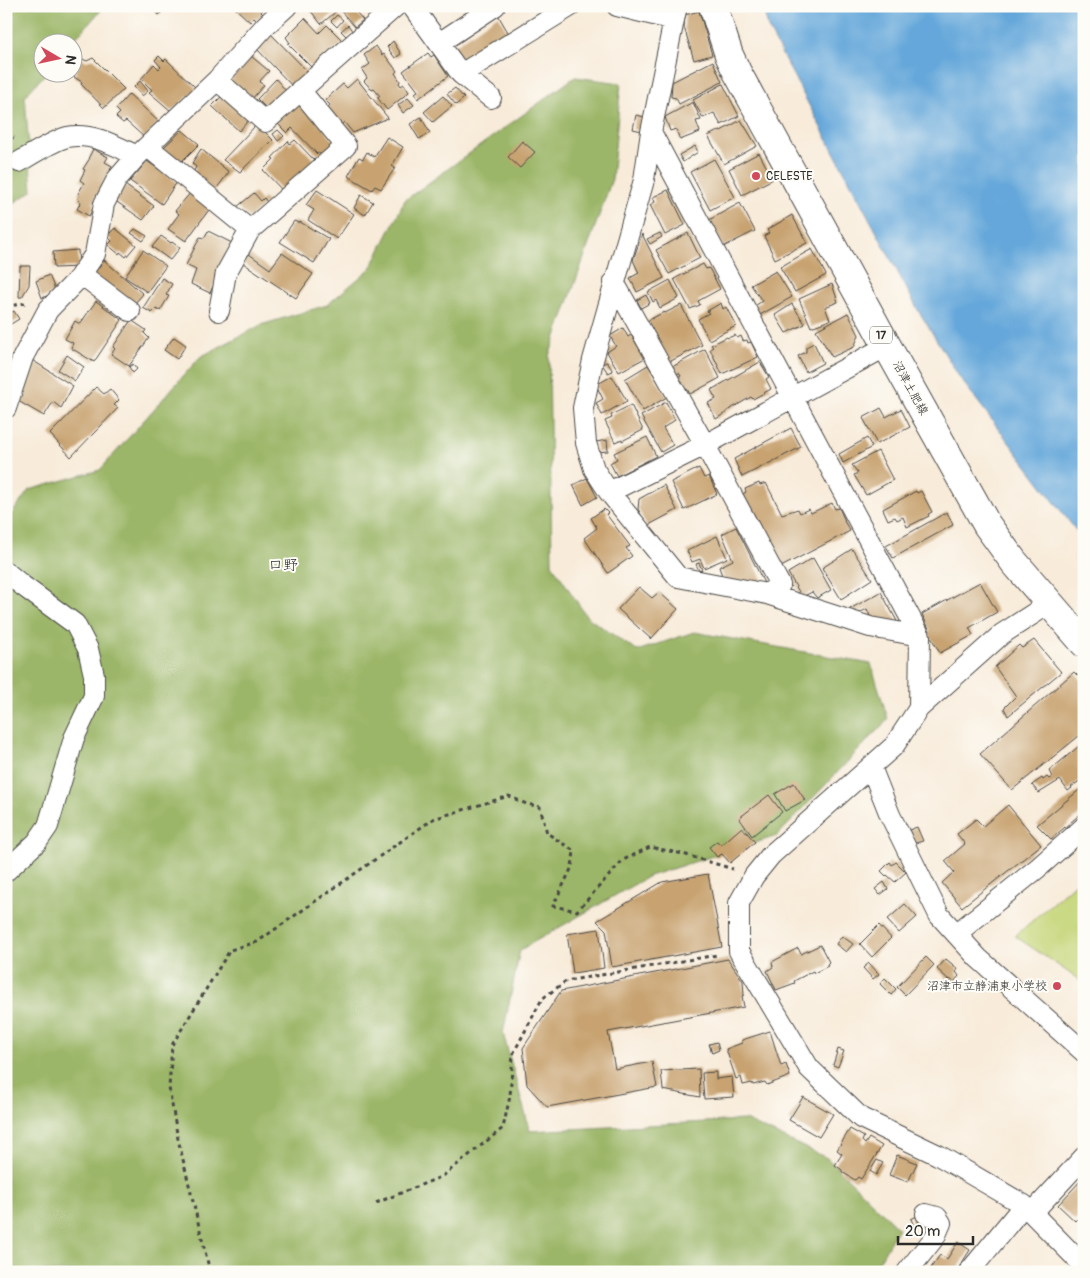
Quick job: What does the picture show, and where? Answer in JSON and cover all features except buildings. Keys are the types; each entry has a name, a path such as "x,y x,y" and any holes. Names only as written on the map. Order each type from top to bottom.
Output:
{"main road":[{"name":"沼津土肥線","path":"713,6 729,55 737,72 987,525 1014,562 1084,643"}],"street":[{"path":"6,408 22,357 48,310 78,279 95,254 104,204 118,179 142,152 217,80 266,25 287,6"},
{"path":"217,80 265,122 396,6"},
{"path":"412,6 461,74 491,98"},
{"path":"439,43 495,6"},
{"path":"461,74 572,6"},
{"path":"617,6 675,13 651,132 644,180 593,360 584,408 586,443 594,469 609,492 678,577 767,594 870,627 920,636"},
{"path":"219,310 226,273 250,230 346,146 300,90"},
{"path":"651,132 920,636 919,708"},
{"path":"19,162 57,141 81,136 142,152 250,230"},
{"path":"81,274 130,311"},
{"path":"614,282 780,585 767,594"},
{"path":"609,492 705,445 887,346"},
{"path":"6,572 75,624 88,649 94,674 94,696 74,738 48,826 37,842 6,871"},
{"path":"1050,603 1002,634 919,708 894,746 771,855 754,876 739,903 739,952 809,1068 861,1118 938,1155 1028,1209 1084,1266"},
{"path":"871,767 890,815 939,915 978,958 1084,1052"},
{"path":"956,934 1039,867 1084,827"},
{"path":"969,1272 1028,1209 1084,1158"},
{"path":"907,1272 935,1237 941,1223 937,1217 926,1214"}],"path":[{"path":"210,1272 178,1139 169,1088 172,1045 230,950 258,942 433,819 509,796 524,803 540,807 547,833 574,851 572,867 553,906 576,911 623,860 650,847 683,854 754,876"},
{"path":"376,1203 443,1176 503,1128 510,1096 513,1054 542,998 566,981 739,952"}],"green space":[{"path":"6,6 105,6 81,32 32,32 32,82 38,82 25,96 32,191 6,208"},
{"path":"575,77 621,83 612,179 549,356 552,564 587,617 637,651 694,632 871,664 888,719 777,836 649,876 520,950 503,1033 530,1131 745,1120 827,1158 898,1228 873,1272 6,1272 6,522 29,490 100,470 200,357 261,325 327,305 371,268 405,200"},
{"path":"1084,875 1084,983 1015,936"}],"water":[{"path":"763,6 1084,6 1084,541 960,378 918,310 768,28"}],"place":[{"name":"CELESTE","path":"756,176"},
{"name":"沼津市立静浦東小学校","path":"1057,986"}],"district":[{"name":"口野","path":"283,565"}]}
